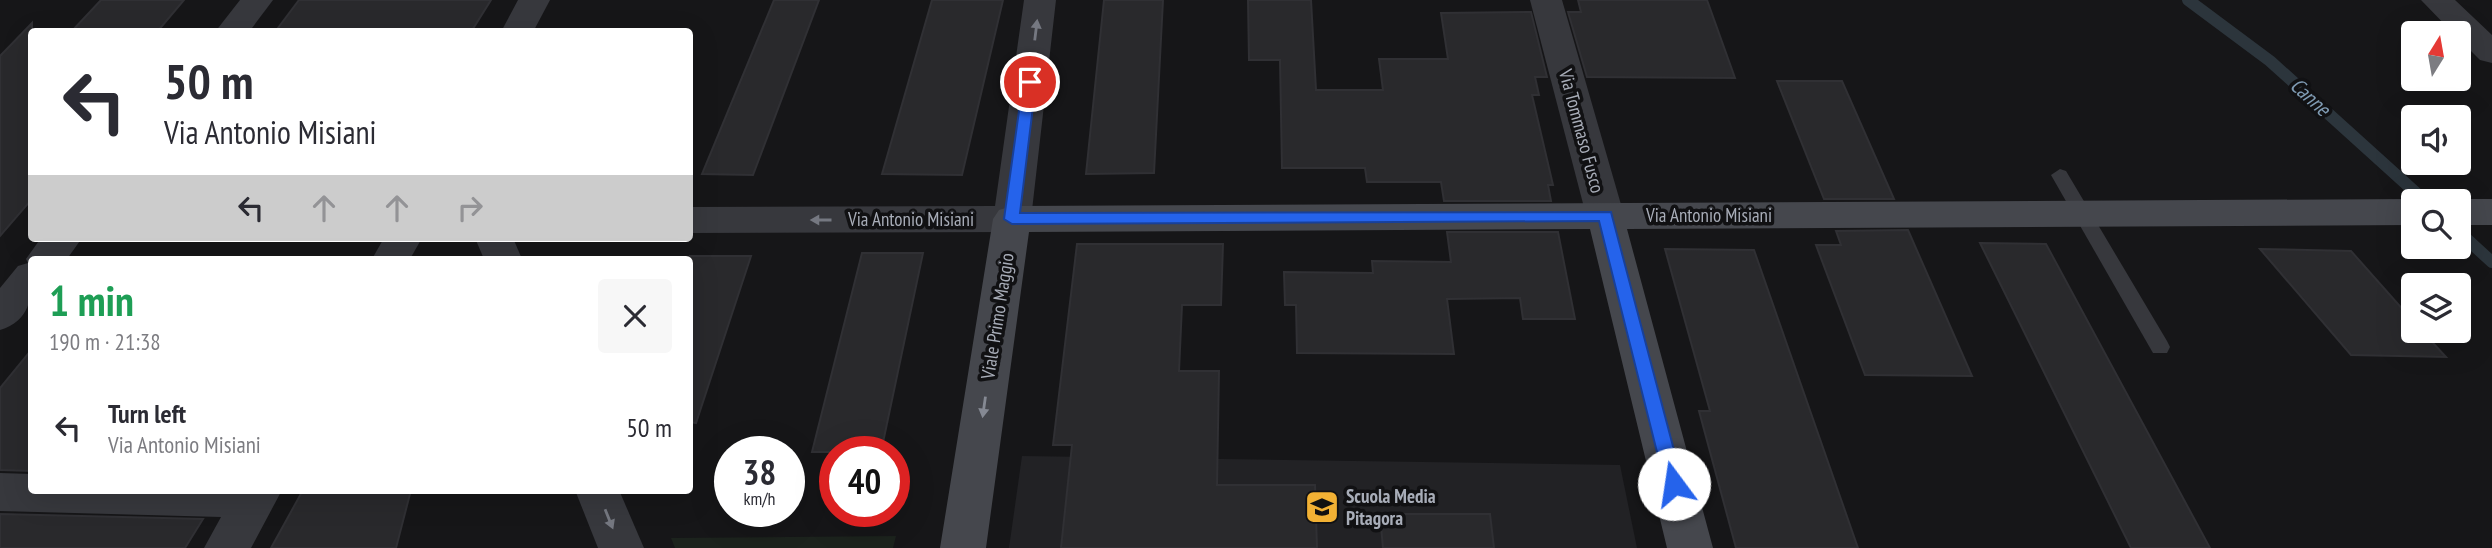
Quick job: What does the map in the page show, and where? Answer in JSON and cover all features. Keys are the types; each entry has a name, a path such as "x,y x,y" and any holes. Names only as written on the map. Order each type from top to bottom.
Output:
{"street":[{"path":"234,28 257,0"},
{"path":"519,28 534,0"},
{"name":"Viale Primo Maggio","path":"963,548 1012,219 1040,0"},
{"name":"Via Tommaso Fusco","path":"1546,0 1605,215 1690,548"},
{"path":"2437,0 2492,54"},
{"name":"Via Antonio Misiani","path":"693,220 2401,212"},
{"path":"2471,212 2492,212"},
{"path":"48,256 60,242"},
{"path":"0,314 28,281"},
{"path":"0,492 28,492"},
{"path":"172,494 258,495 227,548"},
{"path":"599,494 621,548"}],"lane":[{"path":"2060,175 2160,347"}],"shaded area":[{"name":"Scuola Media Pitagora","path":"1022,456 1620,465 1637,548 1009,548"},
{"path":"896,536 893,548 675,548 671,538"}],"building":[{"path":"101,0 184,0 160,28 75,28"},
{"path":"299,0 491,0 474,28 278,28"},
{"path":"774,0 819,0 753,175 702,174"},
{"path":"932,0 1003,0 962,175 882,174"},
{"path":"1104,0 1163,0 1154,173 1086,174"},
{"path":"1248,0 1311,0 1316,90 1383,90 1379,59 1448,59 1441,13 1531,12 1547,77 1535,77 1539,95 1532,95 1553,185 1548,185 1551,201 1444,201 1441,182 1367,182 1365,168 1282,168 1280,60 1249,60"},
{"path":"1578,0 1707,0 1735,78 1587,77 1568,12 1581,12"},
{"path":"32,23 32,28 28,28 28,204 0,236 0,56"},
{"path":"1777,81 1842,81 1894,199 1824,199"},
{"path":"1908,230 1972,376 1865,375 1816,245 1841,245 1836,231"},
{"path":"1447,232 1558,232 1575,319 1523,319 1520,298 1447,299 1454,354 1297,353 1296,305 1285,305 1284,272 1373,273 1372,261 1451,262"},
{"path":"1980,243 2046,244 2210,548 2131,548"},
{"path":"1077,244 1223,244 1221,305 1182,305 1179,371 1219,371 1217,485 1315,485 1317,548 1061,548 1072,445 1053,445"},
{"path":"1665,249 1754,250 1858,548 1736,548 1699,411 1710,411"},
{"path":"2260,249 2351,251 2401,307 2401,343 2433,343 2446,357 2351,355"},
{"path":"862,253 923,253 884,436 819,436 819,452 812,452"},
{"path":"693,256 751,256 696,423 693,422"},
{"path":"28,354 28,471 0,470 0,388"},
{"path":"301,494 410,494 396,548 271,548"},
{"path":"0,514 203,519 185,548 0,548"},
{"path":"1380,514 1490,514 1494,548 1383,548"}],"waterway":[{"name":"Canne","path":"2188,0 2270,61 2412,189"},
{"name":"Canne","path":"2471,243 2492,262"}],"place":[{"name":"Scuola Media Pitagora","path":"1322,507"}],"route":[{"path":"1030,82 1012,219 1605,215 1674,484"}]}
